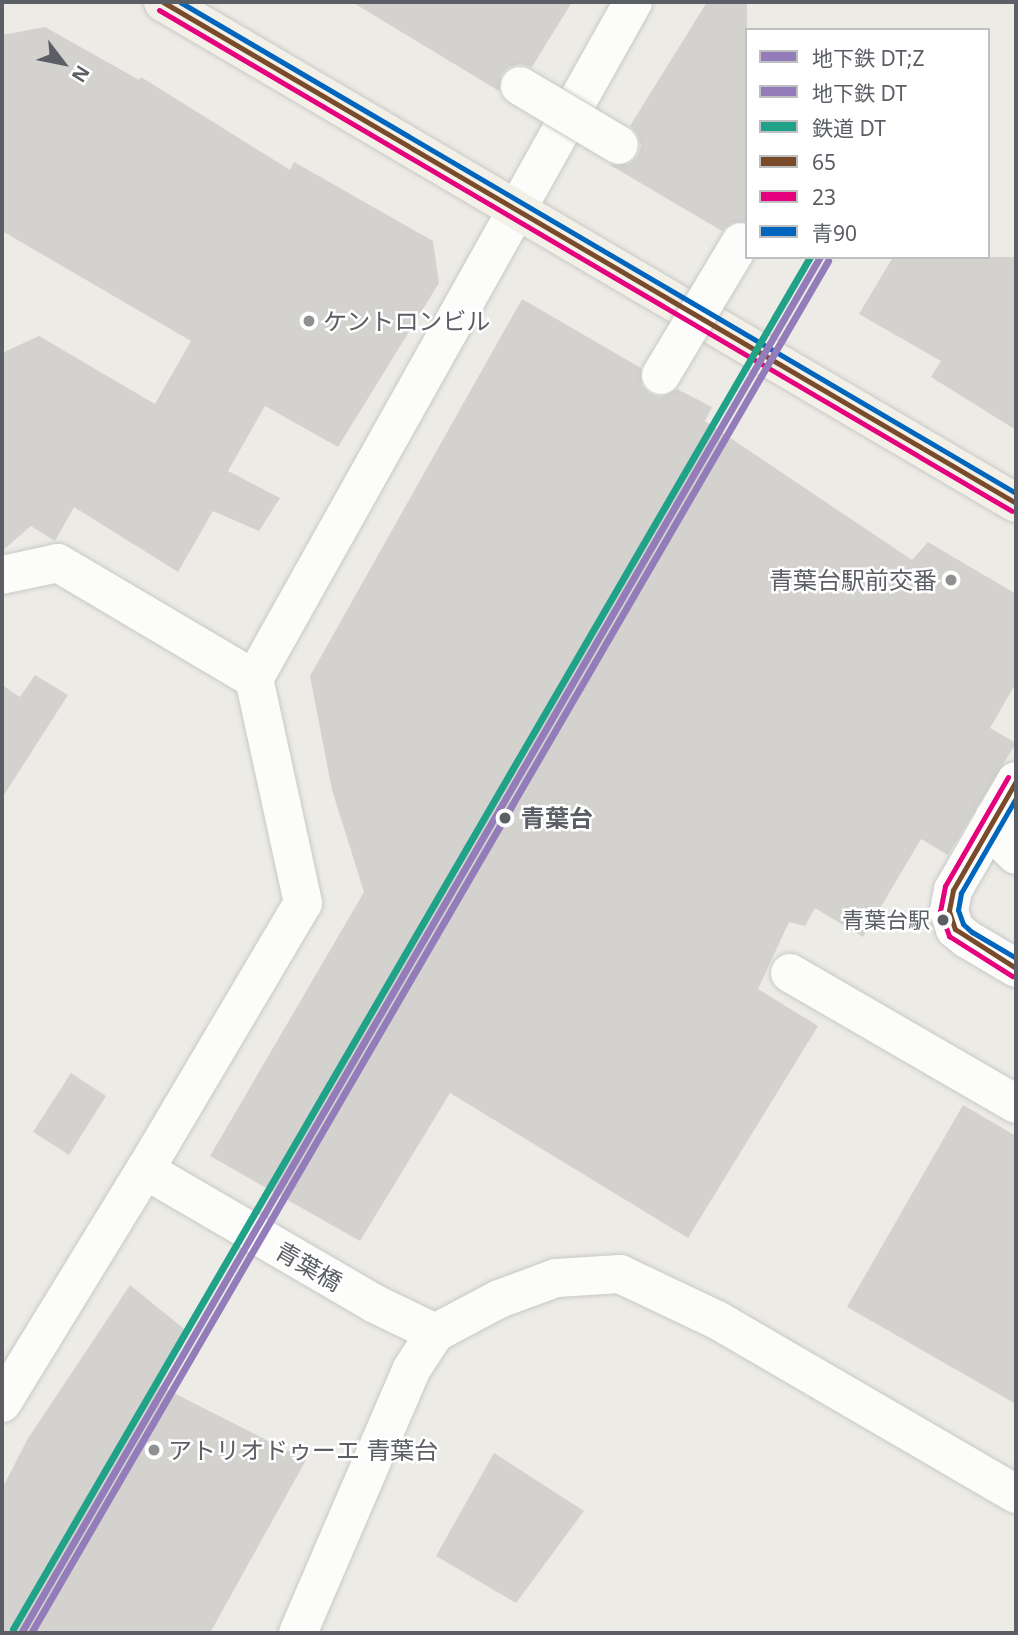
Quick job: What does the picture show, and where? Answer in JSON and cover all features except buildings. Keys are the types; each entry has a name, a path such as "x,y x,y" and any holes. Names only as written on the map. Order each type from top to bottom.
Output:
{"main road":[{"path":"163,2 1016,503"}],"street":[{"path":"2,1403 159,1177 303,903 254,679 633,2"},
{"path":"520,86 619,145"},
{"path":"661,375 741,242"},
{"path":"2,575 58,563 254,679"},
{"path":"1016,780 953,890 949,911 955,929 1016,968"},
{"path":"994,818 1009,848 1016,855"},
{"path":"790,973 1016,1104"},
{"name":"青葉橋","path":"159,1177 375,1304 435,1334"},
{"path":"298,1633 411,1370 435,1334 499,1299 556,1278 620,1274 717,1320 1016,1493"}],"metro line":[{"name":"DT;Z","path":"21,1633 819,259"},
{"name":"DT","path":"31,1633 828,261"}],"rail line":[{"name":"DT","path":"13,1629 809,259"}],"transit line":[{"name":"65","path":"163,2 1016,503"},
{"name":"青90","path":"180,2 1016,493"},
{"name":"23","path":"159,10 1012,511"},
{"name":"23","path":"1008,777 945,886 940,911 949,936 1012,976"},
{"name":"65","path":"1016,781 953,890 949,911 955,929 1016,968"},
{"name":"青90","path":"1016,798 961,893 958,910 963,924 972,932 1016,958"}],"place":[{"name":"ケントロンビル","path":"309,321"},
{"name":"青葉台駅前交番","path":"951,580"},
{"name":"青葉台","path":"505,818"},
{"name":"青葉台駅","path":"943,920"},
{"name":"アトリオドゥーエ 青葉台","path":"154,1450"}]}
